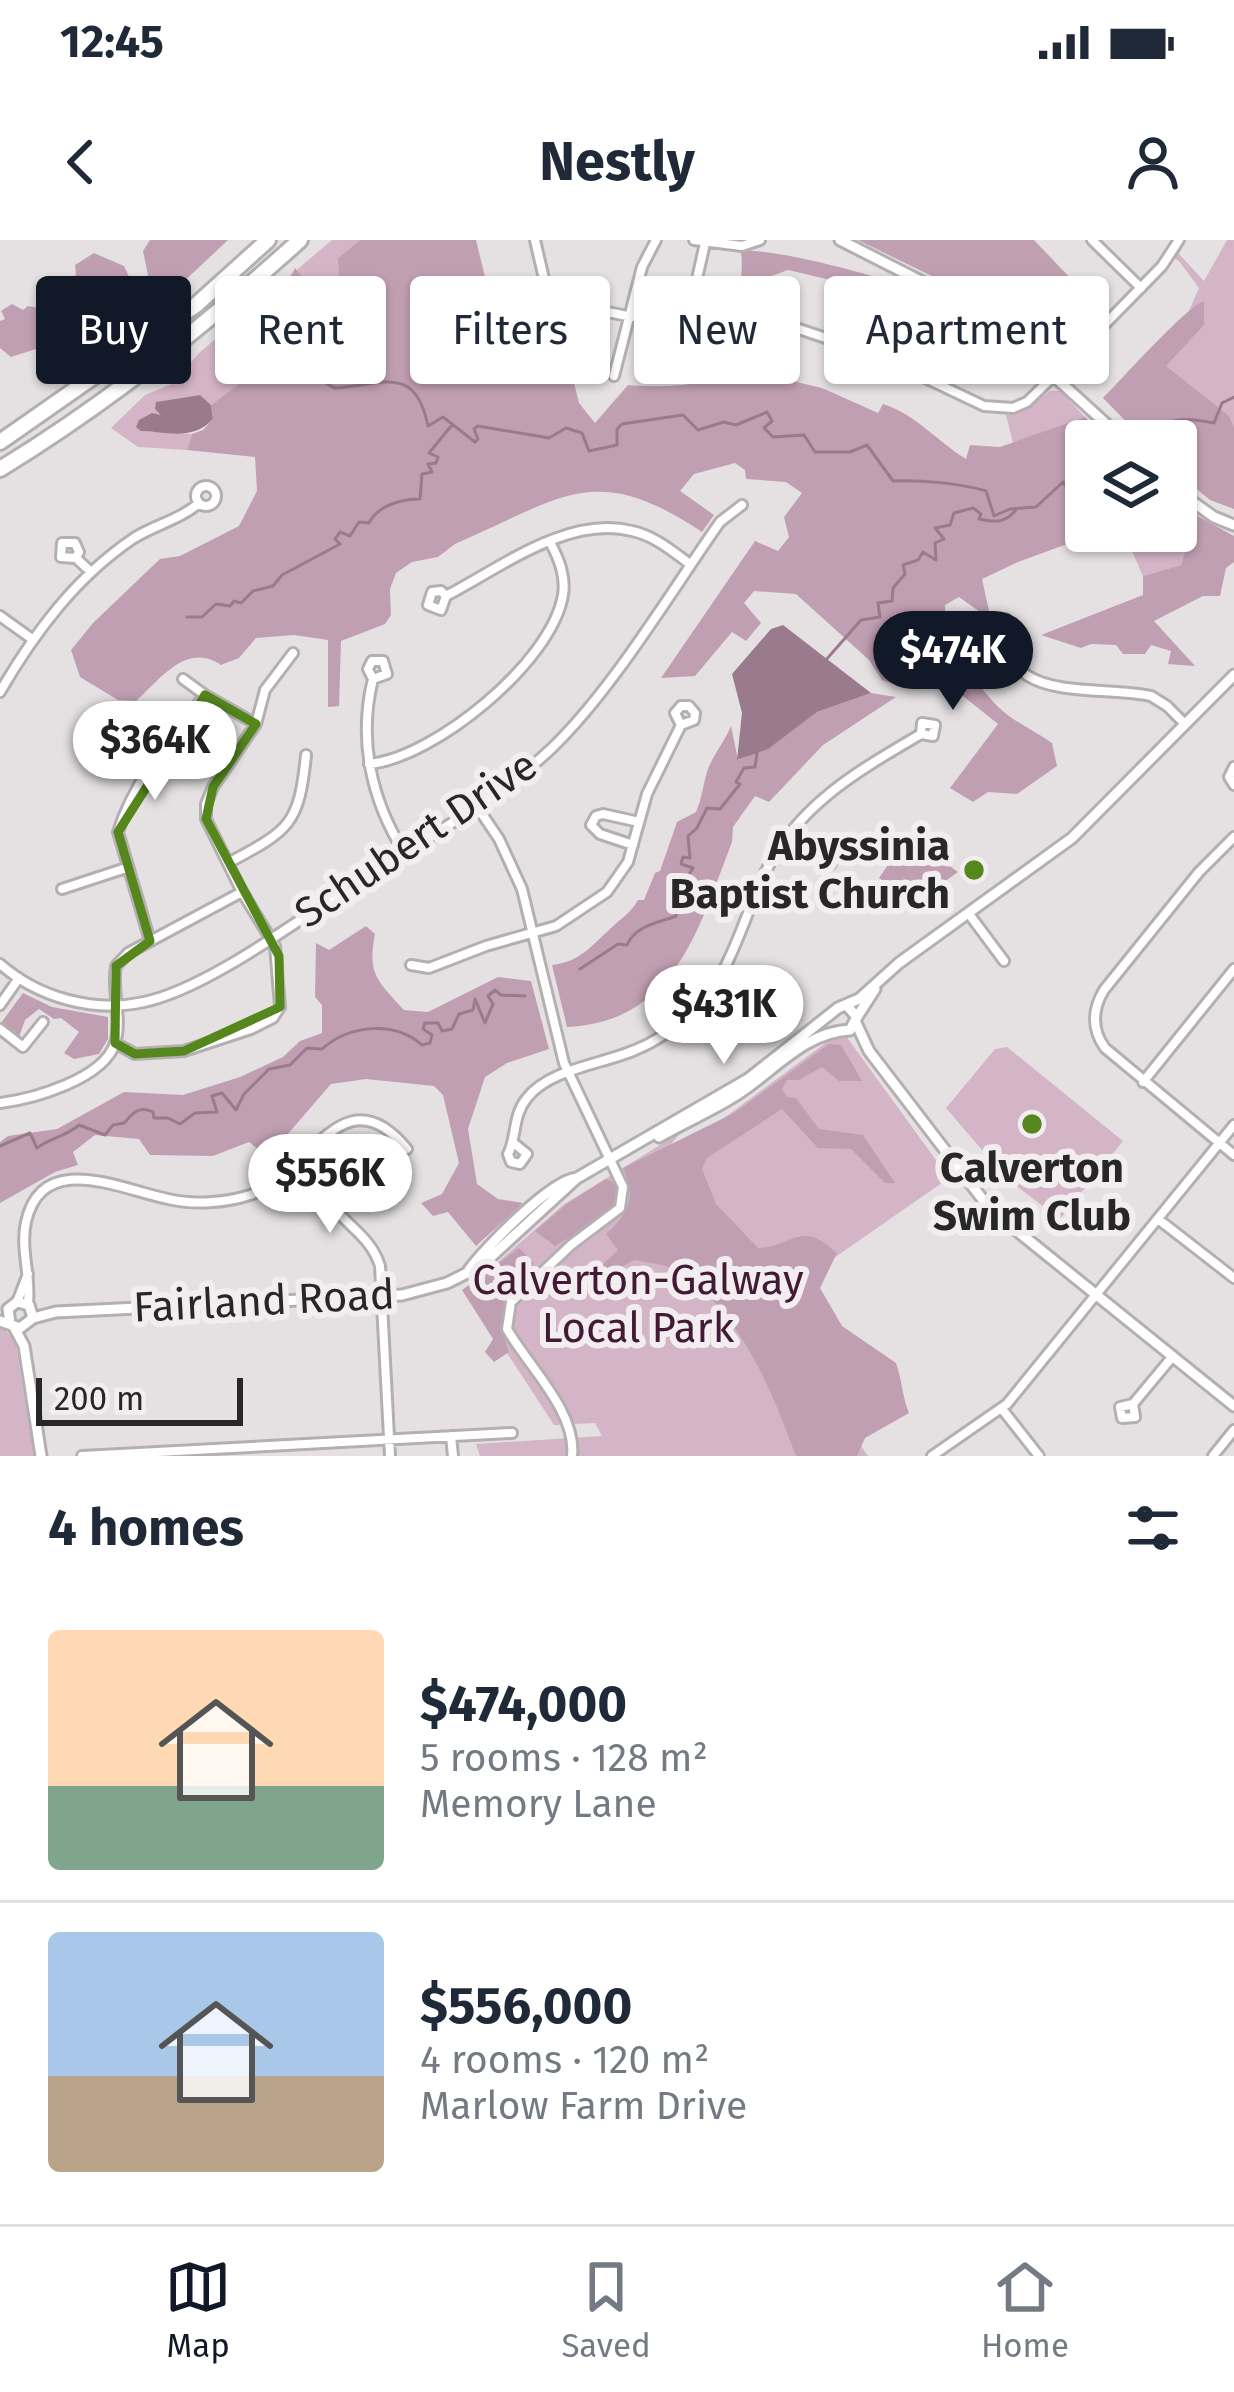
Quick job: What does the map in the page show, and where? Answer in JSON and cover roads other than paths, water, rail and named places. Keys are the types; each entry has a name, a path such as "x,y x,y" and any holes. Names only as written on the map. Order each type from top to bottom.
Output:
{"highway":[{"path":"0,442 196,305 268,240"},
{"path":"0,469 52,437 209,322 300,240"}],"main road":[{"path":"840,240 911,276"},
{"path":"1065,384 1103,420"},
{"path":"1197,505 1234,525"},
{"path":"869,1051 833,1024 838,1008 848,1007 1072,838 1234,675"},
{"path":"843,1031 856,1020 881,979"},
{"path":"848,1007 869,1051 974,1192 1234,1406"},
{"name":"Fairland Road","path":"8,1324 21,1311 424,1291 468,1271 566,1179 577,1178 748,1079 833,1016"},
{"name":"Fairland Road","path":"641,1142 733,1098 806,1043 843,1031"},
{"path":"21,1311 8,1324 24,1346"},
{"path":"21,1311 41,1456"}],"street":[{"path":"535,240 543,276"},
{"path":"614,376 642,267 656,240"},
{"path":"694,240 742,246 760,240"},
{"path":"1092,240 1141,288"},
{"path":"1109,320 1162,266 1179,240"},
{"path":"698,276 705,243"},
{"path":"610,312 632,317"},
{"path":"938,384 984,406 1002,409 1027,402 1045,384"},
{"path":"0,692 32,639 91,572 140,534 200,503"},
{"name":"Schubert Drive","path":"0,964 67,1000 115,1006 182,990 269,938 524,772 572,727 720,522 742,505"},
{"path":"446,596 550,542 588,529 630,530 658,541 690,564"},
{"path":"369,764 401,759 422,748 479,709 520,668 554,622 562,600 562,572 550,542"},
{"path":"76,558 91,572"},
{"path":"0,616 32,639"},
{"path":"1004,636 1014,662 1030,677 1151,696 1184,723"},
{"path":"115,1043 135,1054 184,1052 273,1018 281,1001 279,956 206,819 206,804 212,787 256,724 266,690 293,652"},
{"path":"183,679 256,724"},
{"path":"374,679 368,714 369,764 385,822 404,852"},
{"path":"150,941 118,832 157,758 205,695"},
{"path":"411,964 429,968 533,933 571,919 607,892 621,875 647,794 681,725"},
{"path":"516,1145 514,1125 523,1103 541,1084 650,1043 697,1008 722,973 766,869 790,833 836,786 921,734"},
{"path":"228,862 278,837 302,802 306,755"},
{"path":"1234,767 1229,777 1234,785"},
{"path":"476,805 513,867 568,1074 623,1187 620,1208 572,1245 512,1302 507,1329 564,1417 574,1444 572,1456"},
{"path":"633,845 600,834 591,825 603,814 639,822"},
{"path":"790,833 831,863"},
{"path":"1234,836 1199,872 1099,998 1094,1013 1099,1040 1234,1155"},
{"path":"62,889 126,868"},
{"path":"0,1103 43,1096 100,1063 115,1043 116,966 128,953 242,892"},
{"path":"969,914 1004,961"},
{"path":"1144,1082 1234,969"},
{"path":"0,1005 20,978"},
{"path":"0,1029 23,1047 43,1022"},
{"path":"21,1311 29,1273 22,1243 26,1221 37,1197 54,1184 85,1177 168,1200 197,1203 248,1196 301,1161 338,1125 359,1119 376,1120 407,1149"},
{"path":"932,1456 1002,1408 1234,1125"},
{"path":"301,1161 319,1180 335,1209 376,1253 383,1296 390,1456"},
{"path":"1158,1219 1234,1278"},
{"path":"1133,1404 1172,1356"},
{"path":"1002,1408 1040,1456"},
{"path":"1213,1456 1234,1430"},
{"path":"82,1456 512,1433"},
{"path":"452,1436 453,1456"}],"waterway":[{"path":"386,382 405,385 414,393 428,426 443,417 475,442 478,426 549,438 566,428 582,433 589,451 617,445 617,429 622,424 683,415 698,430 724,422 736,425 767,412 772,421 764,428 773,437 804,435 815,452 850,452 867,445 893,481 986,491 994,516 1036,507 1065,484"},
{"path":"328,384 334,388 365,384"},
{"path":"1197,420 1214,423 1222,403 1234,397"},
{"path":"1182,420 1194,420"},
{"path":"187,617 202,617 216,604 241,603 253,591 273,586 282,575 340,544 335,539 340,532 350,536 359,522 369,523 384,507 420,499 422,474 432,472 428,464 436,463 438,457 429,453 452,425"},
{"path":"825,661 861,620 880,617 878,603 892,601 893,588 905,574 903,565 918,560 923,552 936,560 935,543 944,539 935,528 950,525 954,513 973,508 981,514 979,519 995,521 1016,510"},
{"path":"580,969 618,944 627,945 641,929 676,916 681,894 689,893 691,886 685,881 693,868 681,864 683,857 690,858 688,836 707,808 720,809 740,784 736,782 744,768 755,767 757,753"},
{"path":"0,1146 30,1133 37,1148 79,1125 105,1135 140,1110 180,1124 195,1113 217,1112 212,1096 222,1093 236,1110 244,1094 269,1069 290,1065 307,1048 322,1049 345,1035 372,1029 398,1032 422,1045 430,1043 432,1035 423,1029 425,1023 438,1023 442,1031 452,1029 459,1014 473,1010 475,999 485,1023 493,1004 488,996 495,990 501,995 525,996"}],"place":[{"name":"Abyssinia Baptist Church","path":"974,870"},
{"name":"Calverton Swim Club","path":"1032,1124"}],"park label":[{"name":"Calverton-Galway Local Park","path":"638,1304"}]}
